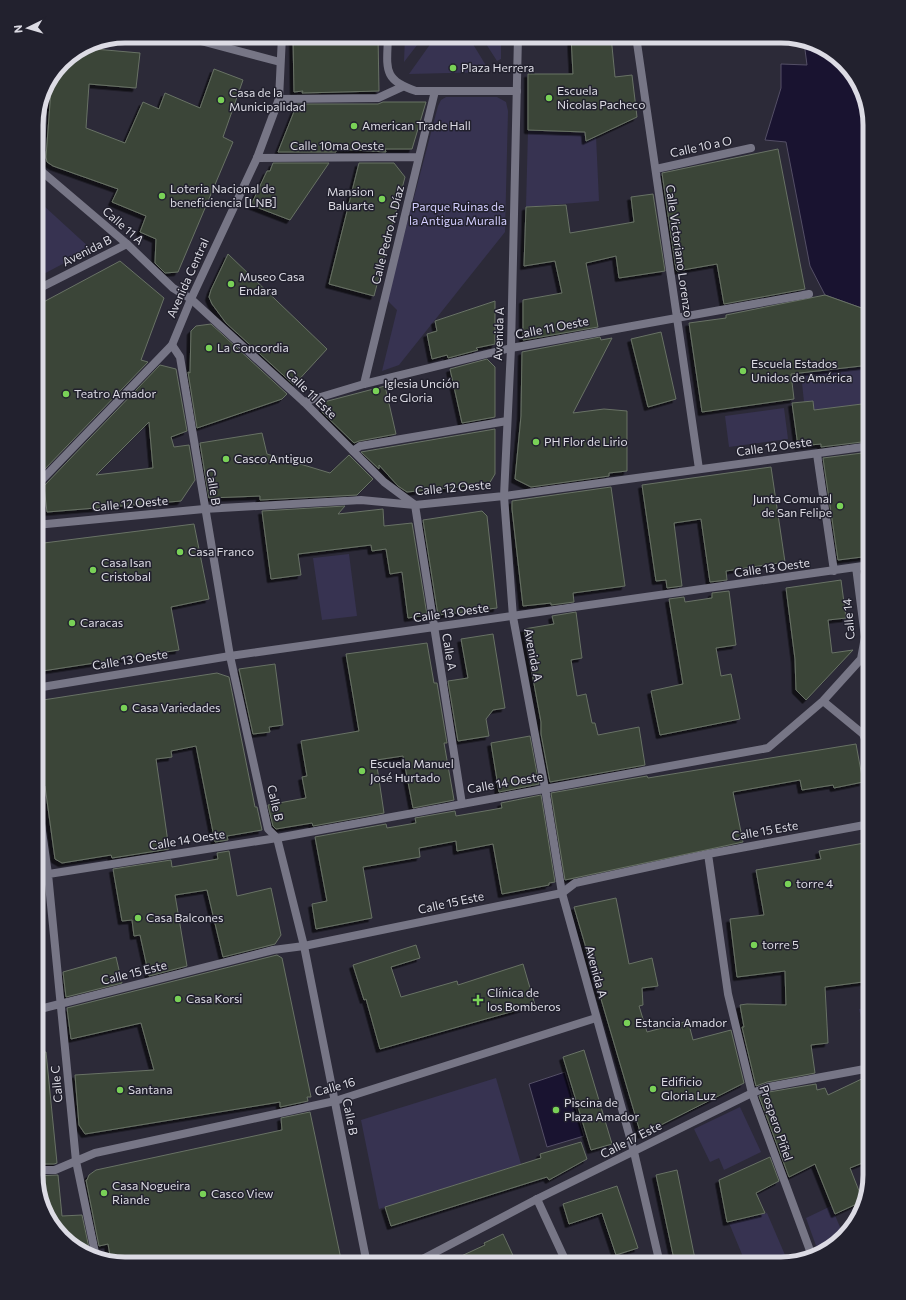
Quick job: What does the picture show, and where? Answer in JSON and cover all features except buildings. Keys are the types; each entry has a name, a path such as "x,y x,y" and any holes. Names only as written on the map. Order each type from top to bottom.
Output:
{"street":[{"path":"208,43 280,62"},
{"name":"Avenida Central","path":"43,479 172,346 191,299 257,158 279,99 281,43"},
{"path":"388,43 389,74 394,81 402,87 416,91 517,91"},
{"name":"Avenida A","path":"518,43 511,348 504,496 514,617 546,788 562,893 634,1152 658,1257"},
{"name":"Calle Victoriano Lorenzo","path":"637,43 699,469"},
{"path":"279,99 378,98 402,87"},
{"name":"Calle Pedro A. Díaz","path":"364,384 418,157 436,91"},
{"name":"Calle 10 a O","path":"656,169 751,148"},
{"name":"Calle 10ma Oeste","path":"257,158 418,157"},
{"name":"Calle 11 A","path":"43,173 127,244 173,288 191,299"},
{"name":"Avenida B","path":"43,286 127,244"},
{"name":"Calle 11 Oeste","path":"304,402 364,384 511,348 810,294"},
{"name":"Calle 11 Este","path":"191,299 304,402 384,482 415,505"},
{"name":"Calle B","path":"172,346 180,356 204,509 230,656 268,829 277,838 304,946 366,1257"},
{"path":"352,451 360,446 507,421"},
{"name":"Calle 12 Oeste","path":"43,524 204,509 361,500 415,505 504,496 863,447"},
{"path":"816,454 834,571"},
{"name":"Calle A","path":"415,505 433,628 462,804"},
{"name":"Calle 13 Oeste","path":"43,687 230,656 514,617 863,566"},
{"name":"Calle 14","path":"856,567 863,616"},
{"name":"Calle 14","path":"823,701 861,659 863,654"},
{"path":"823,701 863,734"},
{"name":"Calle 14 Oeste","path":"43,875 277,838 768,748 823,701"},
{"name":"Calle 15 Este","path":"43,1008 273,950 304,946 562,893 575,883 708,854 863,825"},
{"name":"Calle C","path":"43,838 48,874 76,1161 95,1251"},
{"name":"Prospero Piñel","path":"708,854 728,994 752,1092 810,1251"},
{"name":"Calle 16","path":"43,1170 55,1170 95,1153 335,1101 596,1018"},
{"name":"Calle 17 Este","path":"431,1257 537,1199 752,1092 768,1087 863,1069"},
{"path":"537,1199 564,1257"}],"green space":[{"path":"405,43 419,43 404,62"},
{"path":"431,43 472,43 490,72 409,74"},
{"path":"485,43 501,43 501,59 497,61"},
{"name":"Parque Ruinas de la Antigua Muralla","path":"446,97 497,97 506,102 508,111 505,232 399,365 382,371 397,310 387,300 438,106 441,100"},
{"path":"528,130 585,132 586,141 596,136 599,201 526,207"},
{"path":"44,206 91,249 43,274"},
{"path":"863,366 863,404 814,410 813,401 804,402 801,373"},
{"path":"784,408 788,439 729,447 725,416"},
{"path":"349,554 357,616 322,620 313,558"},
{"path":"863,1008 863,1026 859,1009"},
{"path":"496,1078 521,1164 379,1209 361,1120"},
{"path":"740,1107 761,1152 724,1170 719,1158 710,1162 694,1129"},
{"path":"831,1206 841,1230 831,1240 817,1248 806,1218"},
{"path":"767,1213 786,1257 743,1257 729,1223"}],"shaded area":[{"path":"805,47 817,51 839,67 852,84 860,104 863,125 863,309 825,295 810,266 786,142 765,140 781,88 781,64 807,65"},
{"name":"Piscina de Plaza Amador","path":"565,1072 584,1136 547,1147 529,1084"}],"place":[{"name":"Plaza Herrera","path":"453,68"},
{"name":"Escuela Nicolas Pacheco","path":"549,98"},
{"name":"Casa de la Municipalidad","path":"221,100"},
{"name":"American Trade Hall","path":"354,126"},
{"name":"Loteria Nacional de beneficiencia [LNB]","path":"162,196"},
{"name":"Mansion Baluarte","path":"382,199"},
{"name":"Museo Casa Endara","path":"231,284"},
{"name":"La Concordia","path":"209,348"},
{"name":"Escuela Estados Unidos de América","path":"743,371"},
{"name":"Iglesia Unción de Gloria","path":"376,391"},
{"name":"Teatro Amador","path":"66,394"},
{"name":"PH Flor de Lirio","path":"536,442"},
{"name":"Casco Antiguo","path":"226,459"},
{"name":"Junta Comunal de San Felipe","path":"840,506"},
{"name":"Casa Franco","path":"180,552"},
{"name":"Casa Isan Cristobal","path":"93,570"},
{"name":"Caracas","path":"72,623"},
{"name":"Casa Variedades","path":"124,708"},
{"name":"Escuela Manuel José Hurtado","path":"362,771"},
{"name":"torre 4","path":"788,884"},
{"name":"Casa Balcones","path":"138,918"},
{"name":"torre 5","path":"754,945"},
{"name":"Casa Korsi","path":"178,999"},
{"name":"Clínica de los Bomberos","path":"478,1000"},
{"name":"Estancia Amador","path":"627,1023"},
{"name":"Edificio Gloria Luz","path":"653,1089"},
{"name":"Santana","path":"120,1090"},
{"name":"Piscina de Plaza Amador","path":"556,1110"},
{"name":"Casa Nogueira Riande","path":"104,1193"},
{"name":"Casco View","path":"203,1194"}]}
